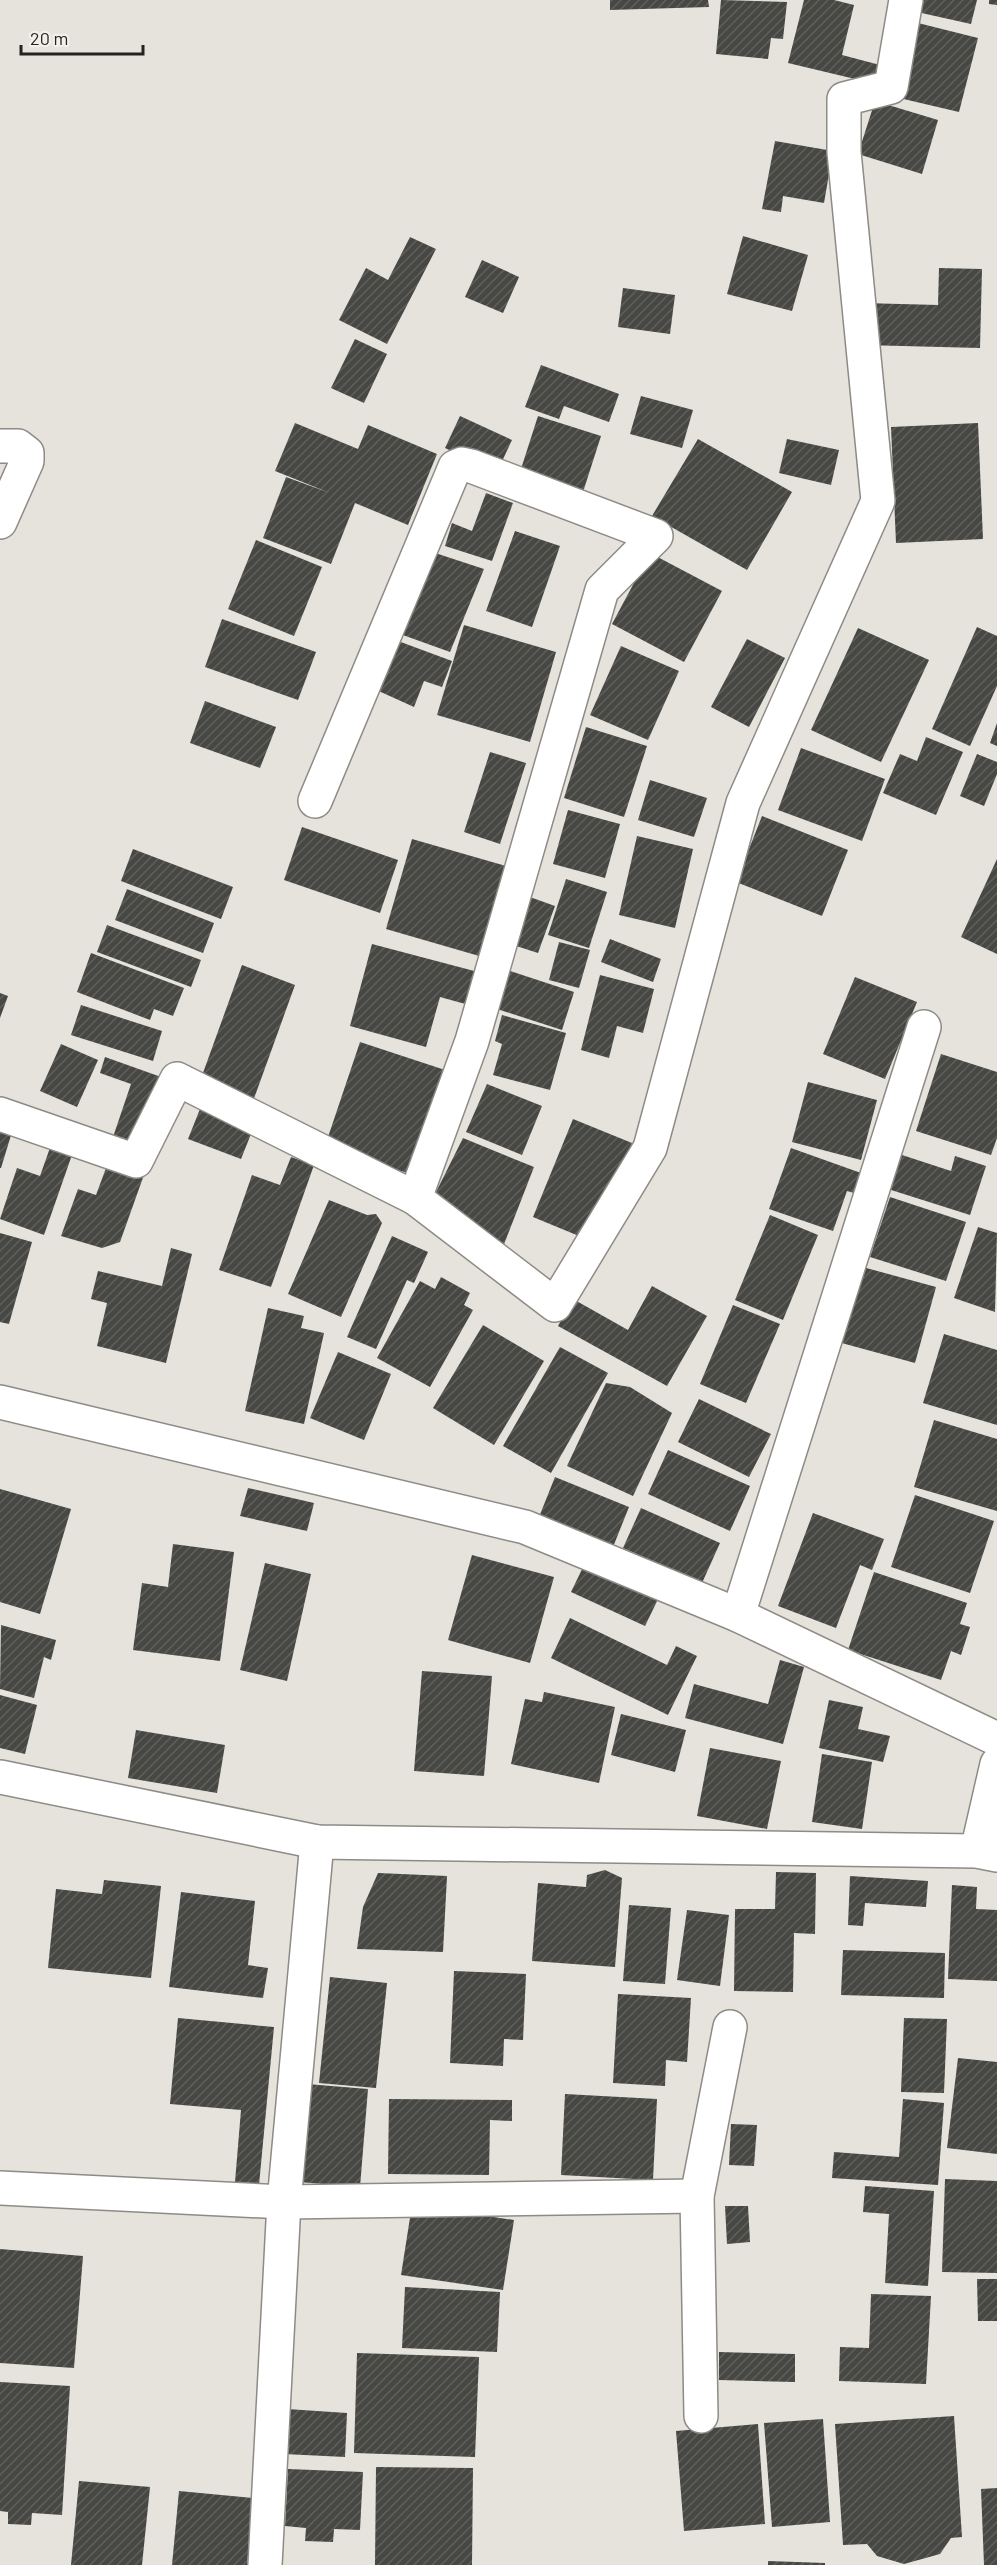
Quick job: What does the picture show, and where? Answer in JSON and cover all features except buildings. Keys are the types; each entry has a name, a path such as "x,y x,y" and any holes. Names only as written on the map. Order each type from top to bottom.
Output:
{"street":[{"path":"0,1114 136,1161 177,1079 415,1198 555,1305 650,1148 743,803 878,501 844,152 844,99 891,87 906,0"},
{"path":"0,446 18,446 27,453 27,461 0,522"},
{"path":"315,801 455,466 462,464 471,466 656,536 602,590 472,1041 415,1198"},
{"path":"738,1615 924,1027"},
{"path":"0,1402 525,1527 738,1615 997,1739"},
{"path":"0,1778 317,1842 987,1853 997,1764"},
{"path":"265,2565 284,2202 317,1842"},
{"path":"701,2416 697,2196 730,2027"},
{"path":"0,2188 284,2202 697,2196"}]}
